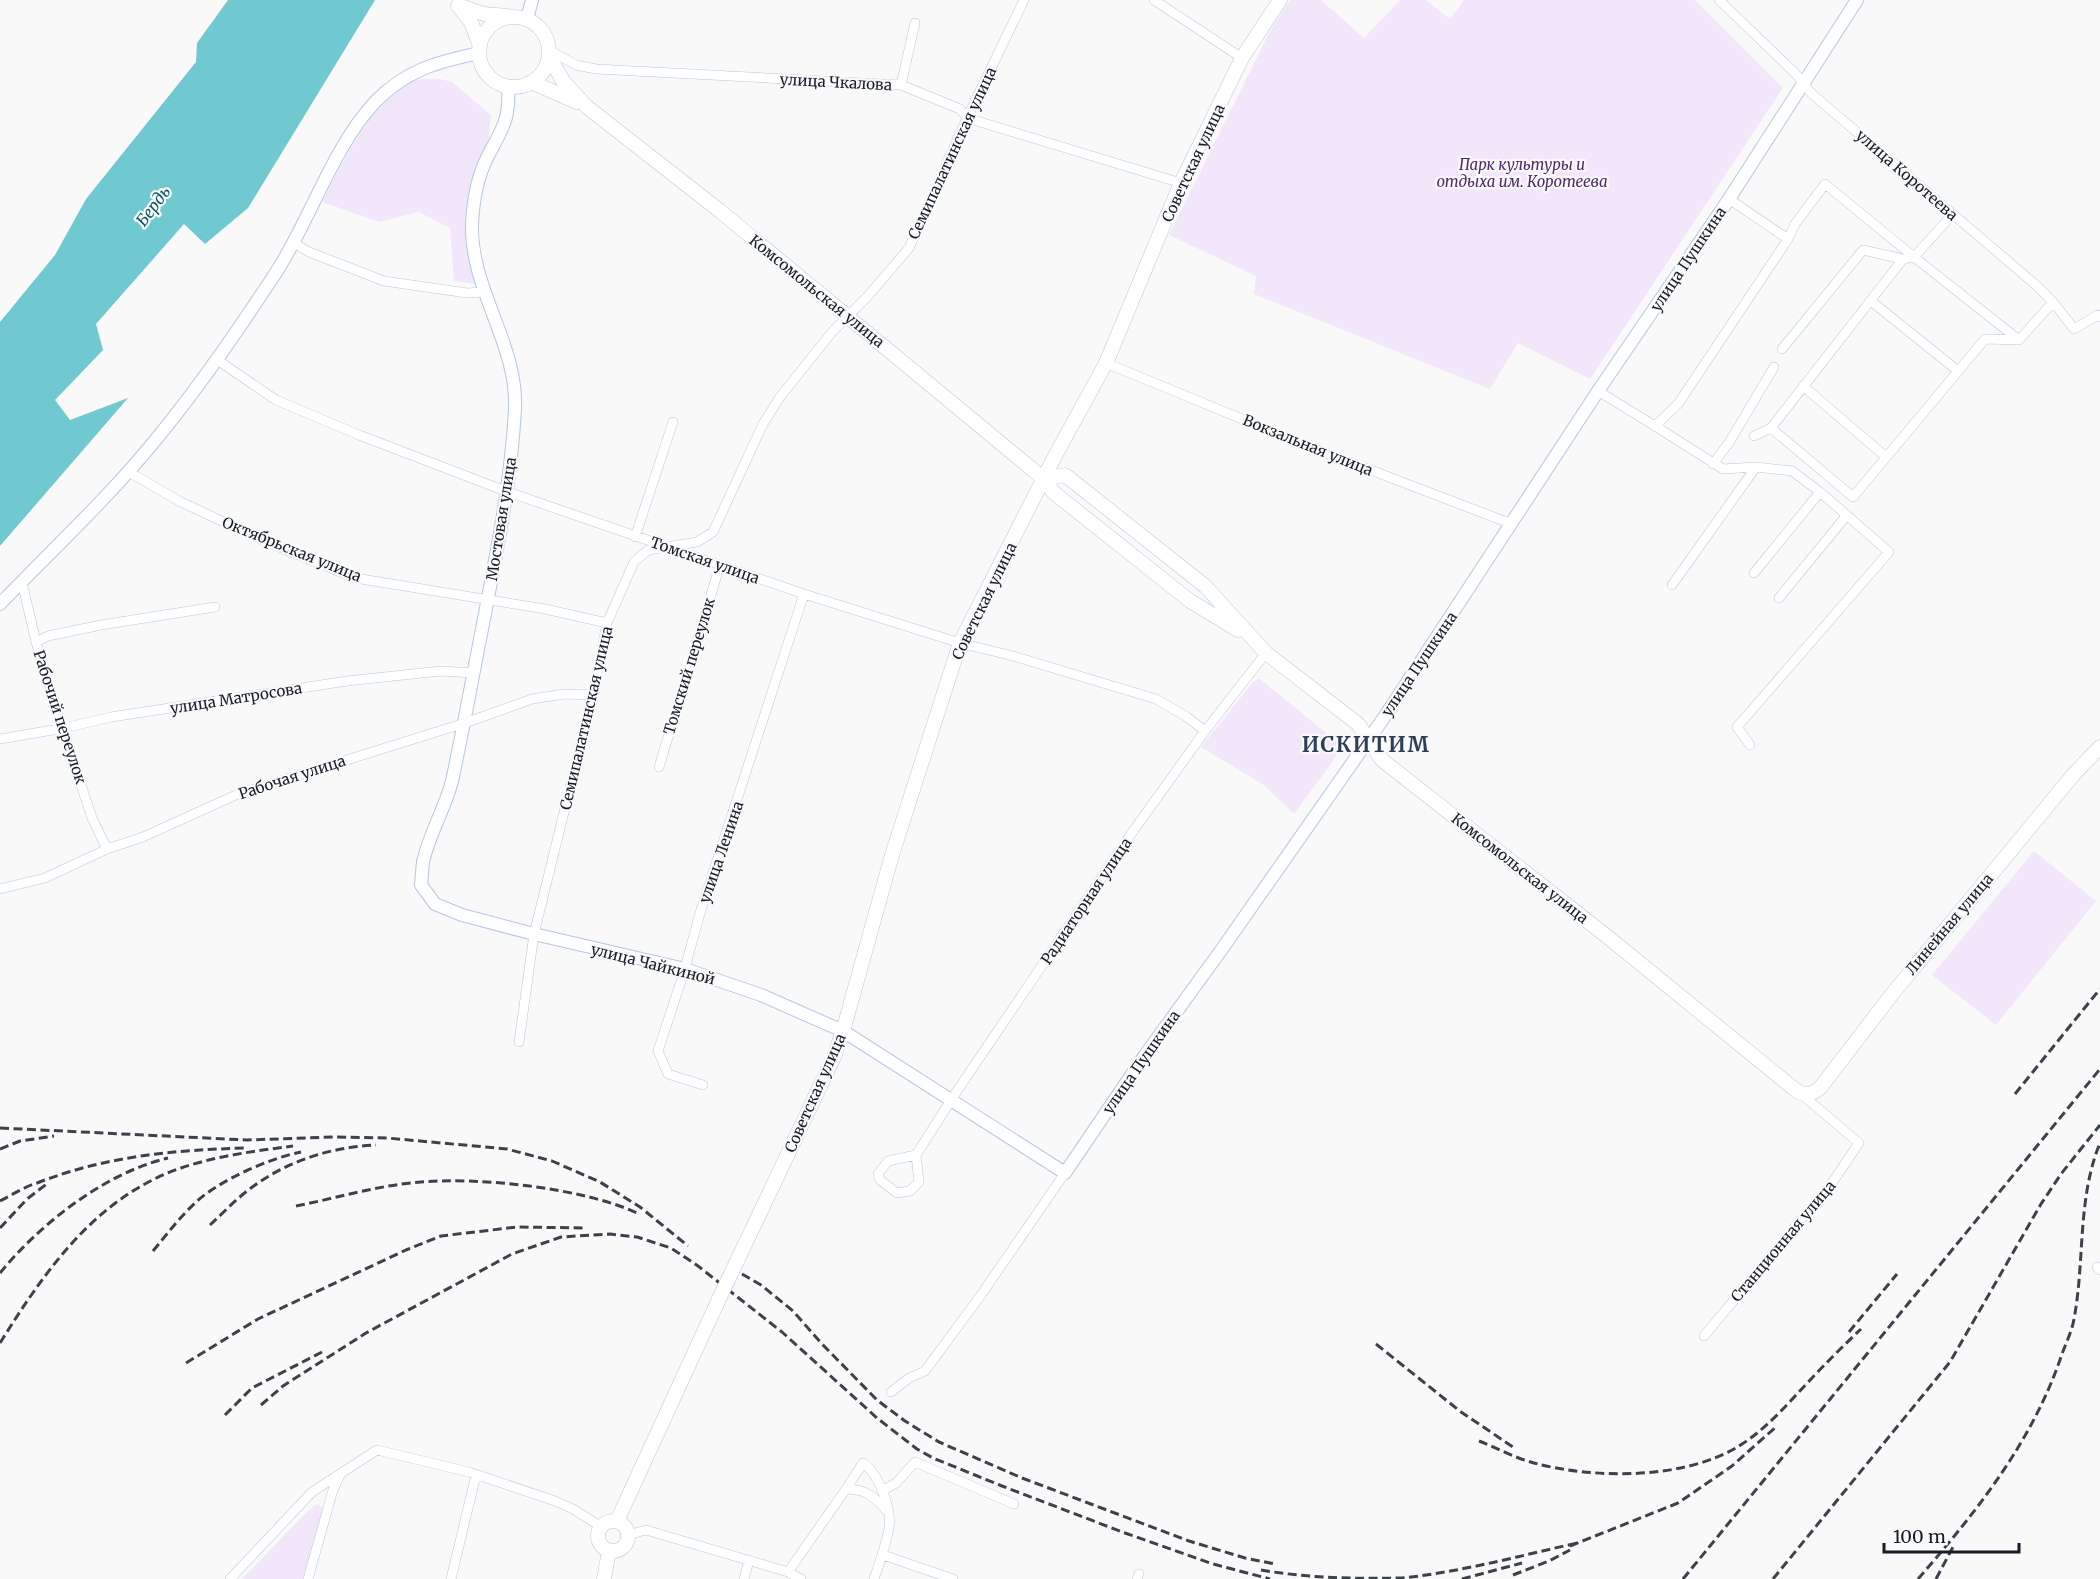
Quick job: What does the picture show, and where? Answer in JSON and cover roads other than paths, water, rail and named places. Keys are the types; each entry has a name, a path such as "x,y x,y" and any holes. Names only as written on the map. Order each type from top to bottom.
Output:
{"main road":[{"name":"Советская улица","path":"616,1521 834,1057 892,855 960,643 1106,363 1181,183 1242,58 1280,0"},
{"path":"455,3 484,14 520,18 538,26 544,33 549,53 544,71 531,82 518,86 508,86 498,82 487,73 471,22 455,3"},
{"path":"480,49 487,29 495,23 520,18"},
{"name":"Комсомольская улица","path":"549,53 563,81 587,107"},
{"name":"Комсомольская улица","path":"531,82 556,91 587,107 662,164 1044,479 1053,492 1190,601 1251,637"},
{"name":"Комсомольская улица","path":"1044,479 1065,475 1205,586 1266,653 1358,724 1382,760 1609,938 1798,1092"},
{"name":"Линейная улица","path":"1798,1092 1805,1095 1814,1093 1820,1088 1900,984 2074,774 2100,747"},
{"path":"608,1521 616,1521 624,1526 628,1535 626,1544 614,1551 609,1551 604,1549 597,1536 600,1526 608,1521"},
{"path":"604,1579 609,1551"}],"street":[{"path":"520,18 531,0"},
{"name":"Семипалатинская улица","path":"519,1042 534,934 593,695 608,623 634,562 648,550 697,542 713,532 769,415 796,376 832,332 909,248 967,118 1024,0"},
{"path":"1154,0 1242,58"},
{"name":"улица Коротеева","path":"1719,0 1803,82 1811,93 2020,271 2053,302 2073,328 2098,315 2100,317"},
{"name":"улица Пушкина","path":"891,1392 909,1378 925,1371 981,1295 1145,1055 1369,739 1598,391 1729,199 1857,0"},
{"path":"901,85 915,23"},
{"path":"0,604 129,472 175,416 276,274 337,158 359,122 374,104 389,89 425,66 480,49"},
{"name":"улица Чкалова","path":"549,53 576,65 596,69 901,85 960,109 967,118 1181,183"},
{"name":"Мостовая улица","path":"421,885 424,861 451,785 465,723 508,492 515,407 513,374 474,255 473,205 486,159 505,125 509,103 508,86"},
{"path":"1655,426 1678,404 1788,239 1795,224 1825,184 2019,340"},
{"path":"1729,199 1788,239"},
{"path":"1782,349 1863,250 1903,259 1914,257 1952,215"},
{"path":"294,243 309,252 384,281 467,293 485,292"},
{"path":"1754,436 1771,428 1903,259"},
{"path":"1871,301 1958,371"},
{"path":"1771,428 1853,497 1985,339 2019,340 2053,302"},
{"name":"Томская улица","path":"216,359 276,400 358,435 508,492 804,594 960,643 1024,659 1156,699 1187,717 1205,731"},
{"name":"Вокзальная улица","path":"1106,363 1305,445 1512,524"},
{"path":"1713,464 1730,441 1774,367"},
{"path":"1803,386 1886,457"},
{"path":"1598,391 1723,469 1756,467 1792,471 1820,492 1889,552 1737,727 1750,745"},
{"path":"635,537 673,422"},
{"path":"1672,585 1756,467"},
{"name":"Октябрьская улица","path":"129,472 179,501 250,535 355,578 545,609 608,623"},
{"path":"1754,573 1820,492"},
{"path":"1779,598 1847,515"},
{"name":"Томский переулок","path":"659,767 720,565"},
{"name":"Рабочий переулок","path":"21,582 36,642 92,818 107,849"},
{"name":"улица Ленина","path":"703,1085 668,1074 658,1051 685,969 700,913 804,594"},
{"path":"36,642 48,636 101,625 215,607"},
{"name":"Радиаторная улица","path":"916,1155 1131,834 1205,731 1266,653"},
{"name":"улица Матросова","path":"0,738 64,728 111,717 347,681 441,671 473,673"},
{"name":"Рабочая улица","path":"0,889 45,878 107,849 143,837 238,794 465,723 532,699 564,693 593,695"},
{"name":"улица Чайкиной","path":"421,885 435,904 462,915 685,969 761,995 843,1031 1065,1173"},
{"name":"Станционная улица","path":"1704,1336 1832,1183 1859,1143 1798,1092"},
{"path":"916,1155 919,1182 910,1191 897,1192 880,1180 878,1174 888,1161 916,1155"},
{"path":"230,1579 312,1492 377,1450 476,1475 573,1509 600,1526"},
{"path":"884,1493 885,1489 896,1483 915,1462 1014,1504"},
{"path":"788,1572 863,1463 877,1479 884,1493 888,1512 889,1527 883,1555 874,1579"},
{"path":"308,1579 333,1490 341,1473"},
{"path":"451,1579 476,1475"},
{"path":"846,1489 858,1489 874,1496 888,1512"},
{"path":"628,1535 646,1530 788,1572 801,1579"},
{"path":"883,1555 953,1579"},
{"path":"744,1579 749,1560"}],"water":[{"name":"Бердь","path":"228,0 375,0 248,208 205,244 184,224 96,324 103,350 55,400 70,420 128,398 0,546 0,322 55,255 86,199 196,62 197,43"}],"railway":[{"path":"2015,1094 2100,989"},
{"path":"1683,1579 2100,1069"},
{"path":"1773,1579 1950,1362 2041,1204 2061,1174 2100,1125"},
{"path":"0,1128 247,1140 387,1138 507,1149 552,1161 600,1182 640,1207 688,1246"},
{"path":"0,1149 20,1141 54,1136"},
{"path":"1918,1579 1982,1501 2001,1474 2036,1416 2050,1386 2073,1323 2088,1186 2100,1143"},
{"path":"210,1225 245,1192 279,1170 326,1152 376,1145"},
{"path":"0,1343 35,1289 76,1239 123,1197 151,1181 194,1164 236,1154 293,1146"},
{"path":"0,1201 27,1187 89,1166 166,1153 246,1148"},
{"path":"153,1251 184,1214 206,1194 246,1171 275,1159 301,1152"},
{"path":"0,1273 35,1236 76,1202 121,1175 168,1158"},
{"path":"296,1206 405,1184 472,1181 560,1191 615,1204 637,1213"},
{"path":"0,1228 27,1199 48,1183"},
{"path":"186,1363 258,1319 441,1236 517,1227 587,1228"},
{"path":"261,1405 283,1386 366,1333 512,1254 561,1237 610,1234 637,1237 671,1248 698,1266 782,1332 877,1418 917,1449 933,1458 1125,1533 1213,1564 1270,1579"},
{"path":"742,1274 761,1285 793,1311 877,1400 939,1442 1022,1478 1189,1541 1245,1558 1275,1564"},
{"path":"1849,1332 1897,1274"},
{"path":"1479,1441 1534,1463 1584,1472 1638,1473 1666,1471 1692,1465 1717,1457 1739,1446 1759,1431 1861,1329"},
{"path":"1376,1344 1461,1412 1516,1449"},
{"path":"225,1415 252,1388 322,1352"},
{"path":"1570,1546 1678,1503 1732,1466 1777,1426"},
{"path":"1261,1570 1331,1577 1402,1578 1468,1568 1577,1543"},
{"path":"1936,1579 1953,1547"},
{"path":"1513,1575 1570,1550"},
{"path":"1462,1579 1522,1563"}],"district":[{"name":"ИСКИТИМ","path":"1366,744"}],"park label":[{"name":"Парк культуры и отдыха им. Коротеева","path":"1522,172"}]}
